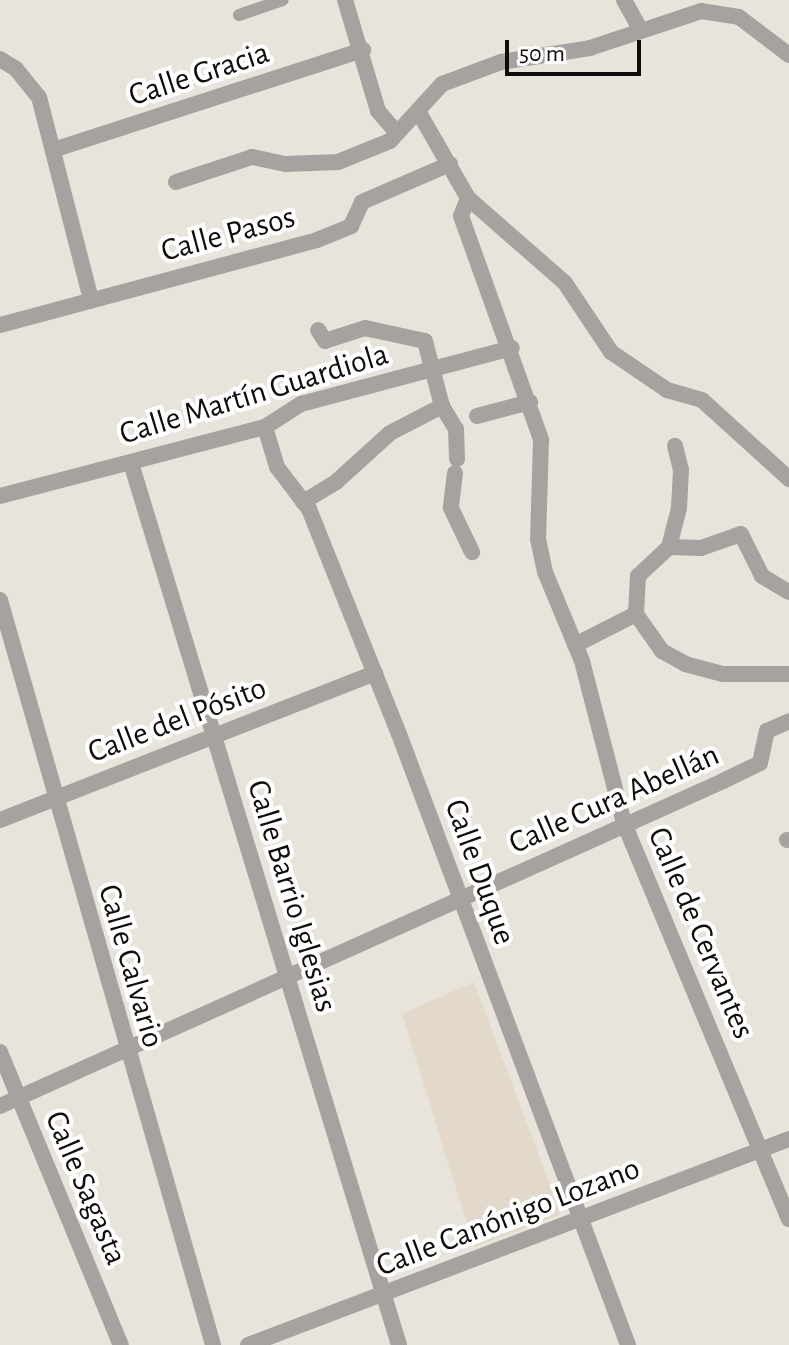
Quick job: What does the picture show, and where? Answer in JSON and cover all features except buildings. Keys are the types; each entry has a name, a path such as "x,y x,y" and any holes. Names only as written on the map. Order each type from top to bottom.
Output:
{"street":[{"path":"239,15 283,0"},
{"path":"345,0 363,50 378,111 397,133"},
{"path":"624,0 641,31"},
{"path":"176,182 252,157 286,164 338,162 397,133 442,84 501,62 590,48 701,11 739,17 789,55"},
{"name":"Calle Gracia","path":"53,150 363,50"},
{"path":"0,59 34,87 91,300"},
{"path":"418,111 468,198 565,283 611,352 630,370 667,390 702,400 789,479"},
{"name":"Calle Pasos","path":"0,325 317,240 351,226 362,202 450,164"},
{"name":"Calle de Cervantes","path":"468,198 461,216 478,274 512,348 541,440 538,539 545,572 578,653 624,823 789,1219"},
{"path":"318,330 325,341 365,328 425,341 442,406 464,419 530,402"},
{"name":"Calle Martín Guardiola","path":"0,496 265,427 301,404 512,348"},
{"path":"303,502 336,482 390,433 442,406"},
{"path":"464,419 451,508 472,552"},
{"name":"Calle Duque","path":"265,427 277,467 303,502 375,673 628,1345"},
{"path":"675,446 681,470 679,508 669,547 638,576 636,614 662,651 685,664 723,674 789,674"},
{"name":"Calle Barrio Iglesias","path":"131,463 399,1345"},
{"path":"669,547 701,548 741,534 762,576 789,592"},
{"name":"Calle Calvario","path":"0,600 126,1051 213,1345"},
{"path":"578,653 636,614"},
{"name":"Calle del Pósito","path":"0,820 375,673"},
{"name":"Calle Cura Abellán","path":"0,1106 760,763 767,731 789,721"},
{"name":"Calle Sagasta","path":"0,1052 121,1345"},
{"name":"Calle Canónigo Lozano","path":"248,1345 789,1139"}],"shaded area":[{"path":"474,982 561,1214 474,1247 402,1014"}]}
